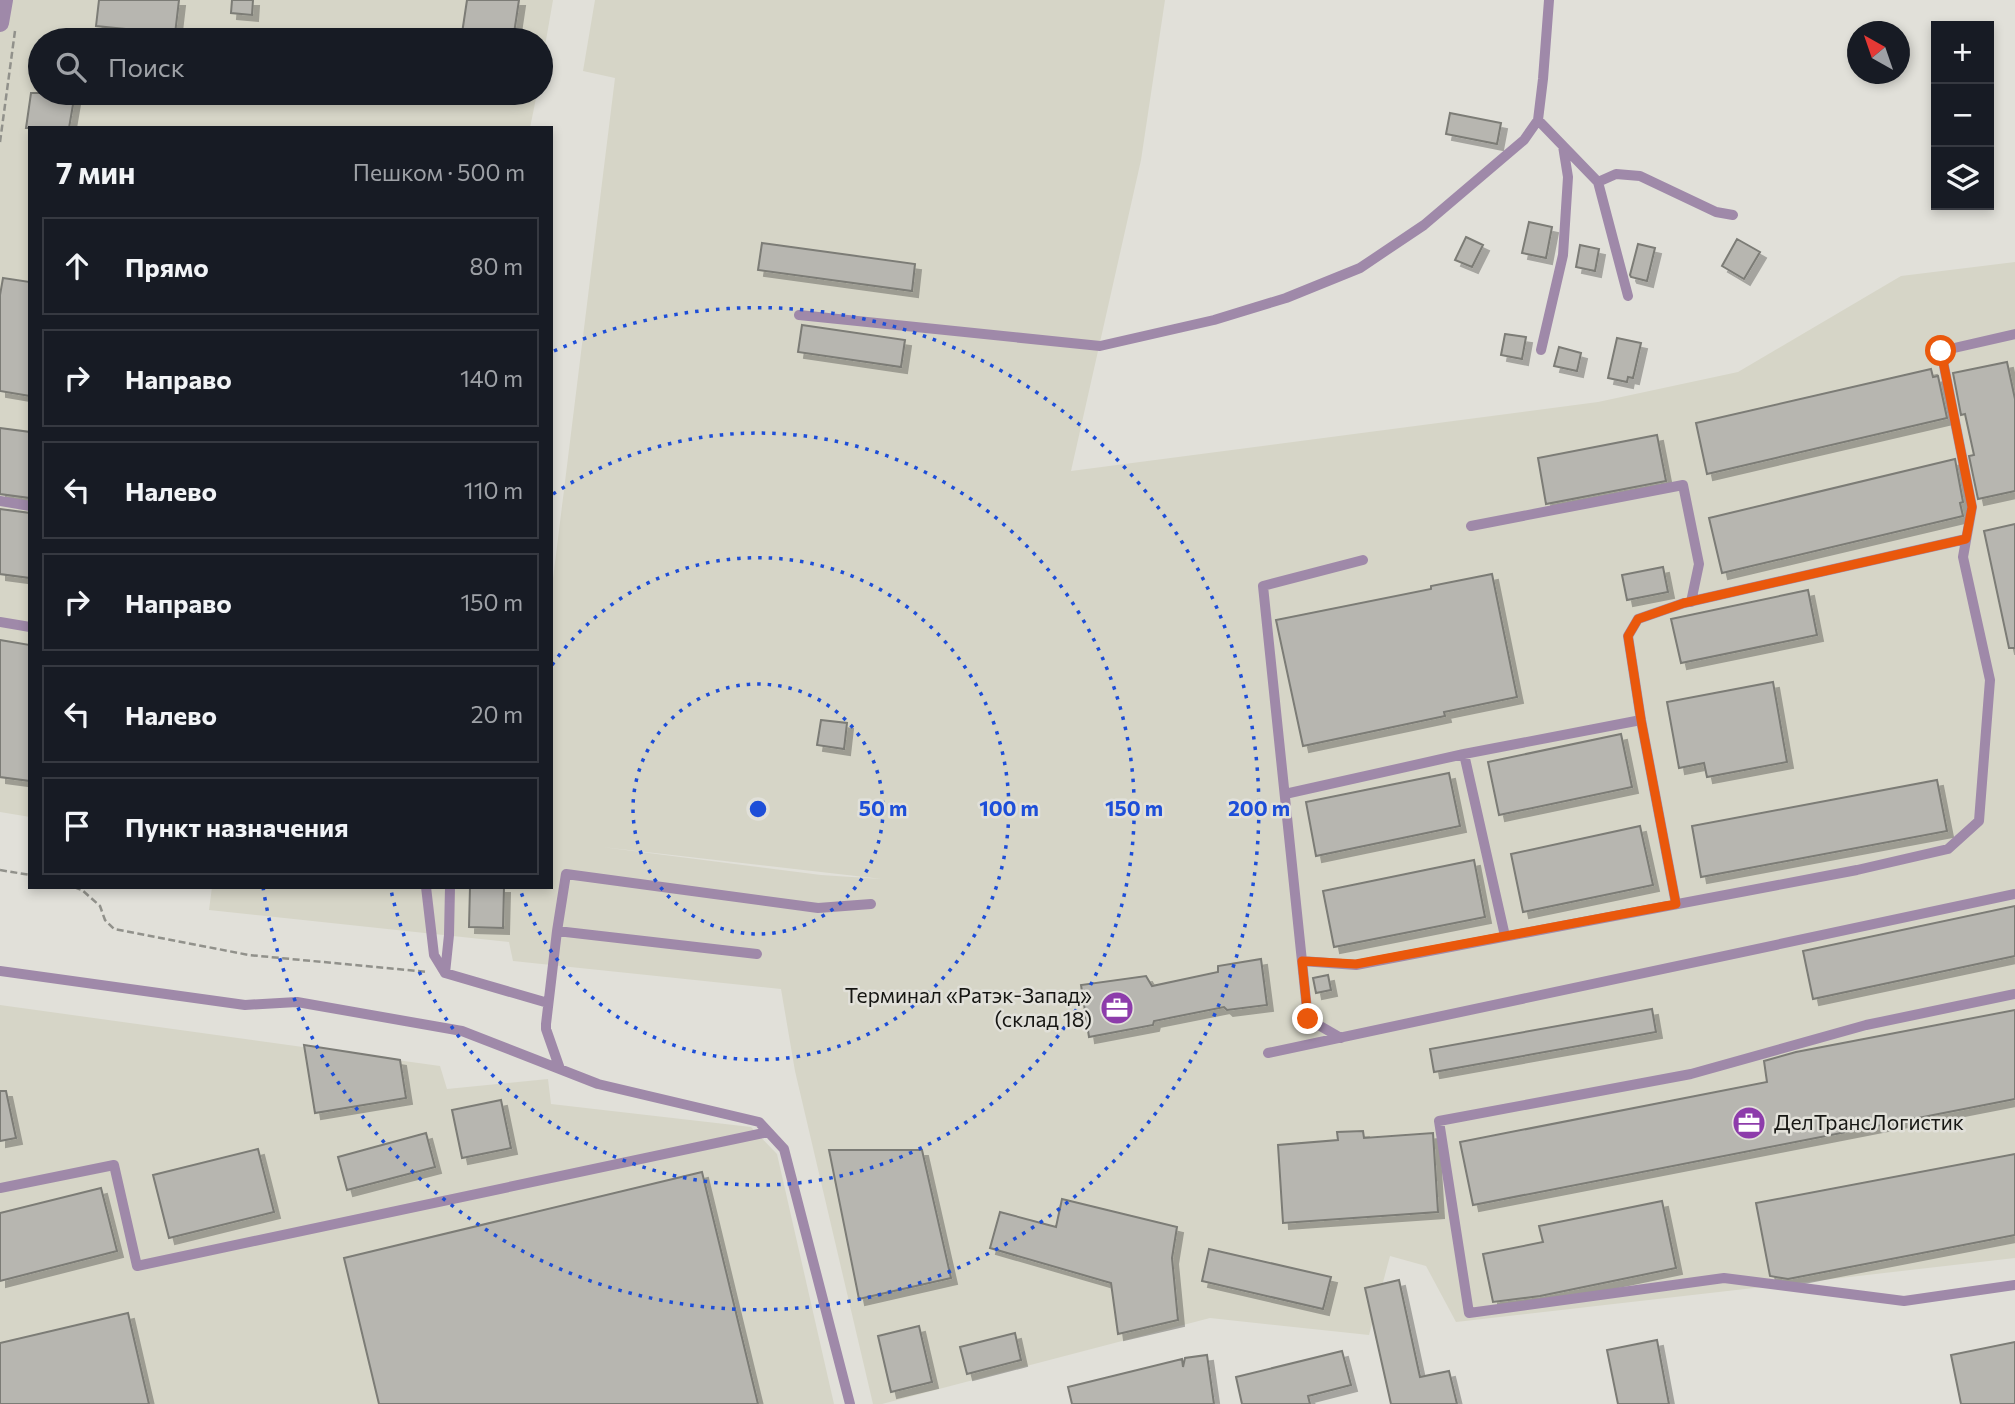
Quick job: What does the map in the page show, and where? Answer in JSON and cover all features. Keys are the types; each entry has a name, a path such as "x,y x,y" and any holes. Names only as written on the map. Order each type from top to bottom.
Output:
{"street":[{"path":"4,0 8,25"}],"lane":[{"path":"799,315 1100,346 1214,320 1286,298 1360,268 1423,225 1524,140 1538,120 1549,0"},
{"path":"1538,120 1598,182 1628,296"},
{"path":"1541,350 1563,255 1568,177 1563,146"},
{"path":"1598,182 1616,174 1640,176 1716,212 1733,215"},
{"path":"1302,961 1356,964 1857,870 1948,849 1979,821 1990,680 1963,557 1972,507 1941,351 2015,334"},
{"path":"1471,526 1683,485 1699,564 1691,602"},
{"path":"0,501 28,506"},
{"path":"1676,904 1628,636 1638,619 1691,602 1966,539"},
{"path":"1341,1038 1308,1019 1263,586 1363,560"},
{"path":"0,622 28,627"},
{"path":"1285,794 1464,754 1641,720"},
{"path":"1464,754 1505,936"},
{"path":"560,1069 546,1029 566,874 818,908 871,904"},
{"path":"426,889 434,955 444,973 548,1003"},
{"path":"444,973 450,889"},
{"path":"1268,1054 2015,894"},
{"path":"557,931 757,954"},
{"path":"0,971 245,1005 297,1002 448,1028 462,1031 597,1084 759,1122 784,1149 850,1404"},
{"path":"2015,994 1866,1025 1691,1074 1439,1121 1469,1313 1724,1278 1904,1301 2015,1285"},
{"path":"0,1188 114,1165 137,1266 768,1132"}],"path":[{"path":"0,142 8,25"},
{"path":"0,870 28,875"},
{"path":"79,889 100,906 104,920 114,929 249,955 444,973"}],"shaded area":[{"path":"0,0 553,0 548,28 28,28 28,105 535,105 530,126 28,126 28,817 0,812"},
{"path":"595,0 1165,0 1141,160 1071,471 1598,402 1738,372 1901,276 2015,262 2015,1258 1456,1322 1426,1266 1390,1256 1369,1335 1210,1318 882,1404 873,1404 795,1071 781,989 513,961 509,942 209,910 212,889 553,889 553,579 615,78 583,71","holes":["602,847 882,879 821,875"]},
{"path":"0,1005 440,1066 447,1089 548,1079 551,1104 751,1127 777,1154 834,1404 0,1404"}],"building":[{"path":"99,0 179,0 176,28 96,26"},
{"path":"232,0 253,0 252,15 231,13"},
{"path":"467,0 519,0 515,28 463,28"},
{"path":"29,105 73,105 69,126 26,128"},
{"path":"1450,113 1501,123 1497,144 1446,134"},
{"path":"1529,222 1552,227 1546,258 1522,253"},
{"path":"1466,237 1483,245 1472,267 1455,260"},
{"path":"1737,239 1760,252 1744,279 1722,266"},
{"path":"762,243 915,264 912,291 758,270"},
{"path":"1638,244 1655,248 1647,281 1630,275"},
{"path":"1580,245 1599,249 1595,271 1576,267"},
{"path":"3,278 28,282 28,396 0,391 0,295"},
{"path":"802,325 905,340 901,367 798,352"},
{"path":"1505,334 1526,337 1522,359 1501,355"},
{"path":"1617,338 1641,343 1633,378 1628,377 1627,382 1608,378"},
{"path":"1559,347 1581,353 1577,371 1554,366"},
{"path":"2007,362 2015,399 2015,491 1978,499 1969,456 1974,455 1965,414 1961,415 1953,373"},
{"path":"1931,369 1933,377 1938,376 1947,418 1707,474 1696,423"},
{"path":"0,428 28,432 28,498 0,494"},
{"path":"1657,435 1666,481 1546,504 1538,458"},
{"path":"1955,459 1963,516 1722,573 1709,518"},
{"path":"0,509 28,513 28,578 0,574"},
{"path":"2015,524 2015,648 2009,648 1984,531"},
{"path":"1663,567 1668,592 1627,600 1622,575"},
{"path":"1492,574 1517,697 1444,712 1445,716 1303,746 1276,620"},
{"path":"1808,590 1817,635 1681,663 1671,619"},
{"path":"0,640 28,645 28,781 0,777"},
{"path":"1773,682 1787,762 1707,777 1704,763 1679,768 1667,702"},
{"path":"821,720 847,723 844,749 817,745"},
{"path":"1621,734 1632,787 1499,815 1488,762"},
{"path":"1449,773 1460,826 1316,856 1306,802"},
{"path":"1937,780 1947,831 1701,877 1692,826"},
{"path":"1640,826 1653,885 1523,912 1511,854"},
{"path":"1474,860 1485,917 1334,947 1323,891"},
{"path":"470,889 504,889 503,928 469,927"},
{"path":"2015,906 2015,956 1813,999 1803,951"},
{"path":"1261,959 1267,1005 1227,1010 1224,1007 1154,1021 1153,1025 1089,1037 1081,985 1146,976 1152,986 1218,972 1218,966"},
{"path":"1328,975 1331,990 1316,993 1313,978"},
{"path":"1652,1009 1656,1032 1434,1072 1430,1049"},
{"path":"2015,1010 2015,1099 1473,1205 1460,1142 1767,1082 1764,1061 1796,1052"},
{"path":"304,1045 400,1060 406,1098 315,1113"},
{"path":"0,1091 6,1091 16,1138 0,1141"},
{"path":"501,1100 511,1148 462,1158 452,1110"},
{"path":"1363,1131 1364,1138 1433,1133 1438,1212 1283,1223 1278,1145 1338,1140 1337,1132"},
{"path":"426,1133 435,1167 347,1190 338,1157"},
{"path":"258,1149 274,1212 169,1238 153,1175"},
{"path":"829,1150 922,1150 951,1278 859,1299"},
{"path":"2015,1154 2015,1235 1788,1279 1770,1276 1756,1203"},
{"path":"702,1172 758,1404 379,1404 344,1258"},
{"path":"101,1188 117,1251 0,1281 0,1213"},
{"path":"1062,1199 1177,1227 1172,1258 1178,1320 1118,1334 1111,1283 990,1248 1000,1212 1056,1227"},
{"path":"1662,1201 1676,1268 1540,1296 1493,1302 1483,1254 1543,1242 1539,1226"},
{"path":"1209,1249 1331,1277 1323,1309 1202,1281"},
{"path":"1399,1280 1420,1377 1449,1371 1457,1404 1391,1404 1365,1288"},
{"path":"128,1313 149,1404 0,1404 0,1343"},
{"path":"919,1326 932,1382 891,1392 878,1336"},
{"path":"1015,1333 1021,1360 967,1374 960,1347"},
{"path":"1657,1340 1669,1404 1618,1404 1607,1350"},
{"path":"2015,1342 2015,1404 1961,1404 1951,1355"},
{"path":"1342,1351 1351,1385 1308,1396 1310,1404 1242,1404 1236,1377"},
{"path":"1207,1355 1214,1404 1072,1404 1068,1387 1182,1359 1183,1367 1185,1358"}],"place":[{"name":"Терминал «Ратэк-Запад» (склад 18)","path":"1117,1008"},
{"name":"ДелТрансЛогистик","path":"1749,1123"}],"route":[{"path":"1308,1019 1302,961 1356,964 1676,904 1628,636 1638,619 1684,603 1966,539 1972,507 1941,351"}]}
